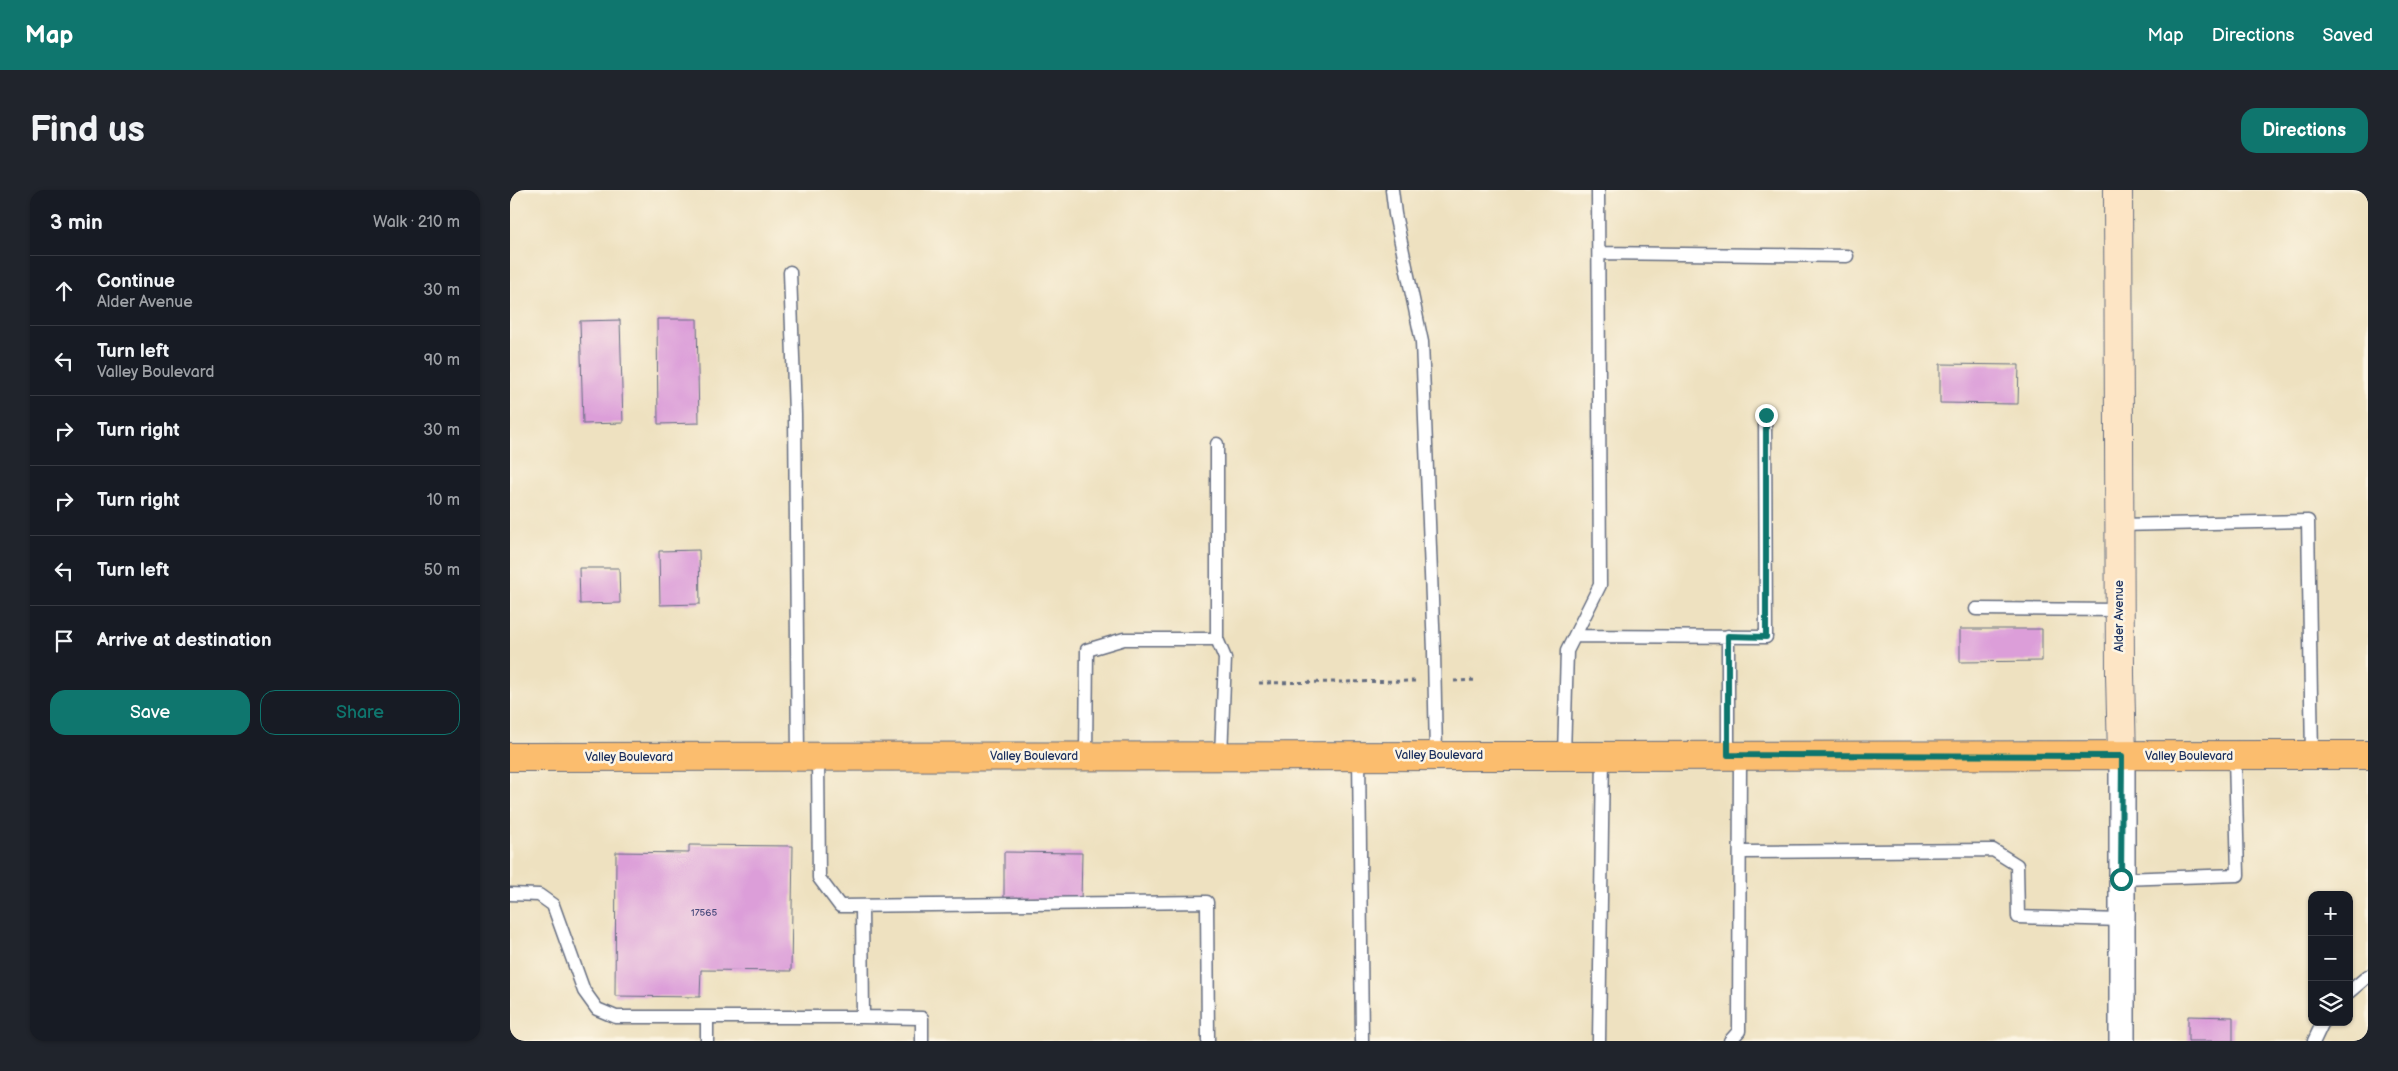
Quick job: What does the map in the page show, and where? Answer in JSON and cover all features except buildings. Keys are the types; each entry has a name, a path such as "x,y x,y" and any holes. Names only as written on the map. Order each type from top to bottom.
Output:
{"main road":[{"name":"Alder Avenue","path":"2118,190 2122,756"},
{"name":"Valley Boulevard","path":"510,757 2368,755"}],"street":[{"name":"Alder Avenue","path":"2122,756 2122,1041"}],"lane":[{"path":"1392,190 1395,214 1422,342 1436,755"},
{"path":"1564,755 1567,651 1600,585 1598,190"},
{"path":"1599,253 1847,256"},
{"path":"790,272 808,756 819,878 840,906 1207,902 1208,1041"},
{"path":"1574,636 1766,637 1766,415"},
{"path":"1217,444 1217,638 1225,658 1221,756"},
{"path":"2119,525 2308,521 2312,756"},
{"path":"1976,609 2120,610"},
{"path":"1728,636 1740,852 1739,1031 1730,1041"},
{"path":"1086,756 1087,650 1124,640 1217,638"},
{"path":"1359,755 1362,1041"},
{"path":"1600,1041 1603,755"},
{"path":"2121,879 2238,875 2234,756"},
{"path":"1740,852 1993,850 2017,865 2018,917 2121,920"},
{"path":"510,894 539,895 553,905 584,991 597,1009 616,1017 922,1018 922,1041"},
{"path":"862,906 863,1017"},
{"path":"2353,989 2368,976"},
{"path":"707,1017 707,1041"},
{"path":"2314,1041 2321,1026"}],"path":[{"path":"1259,683 1477,680"}],"route":[{"path":"1766,415 1766,637 1728,636 1728,755 2122,756 2121,879"}]}
